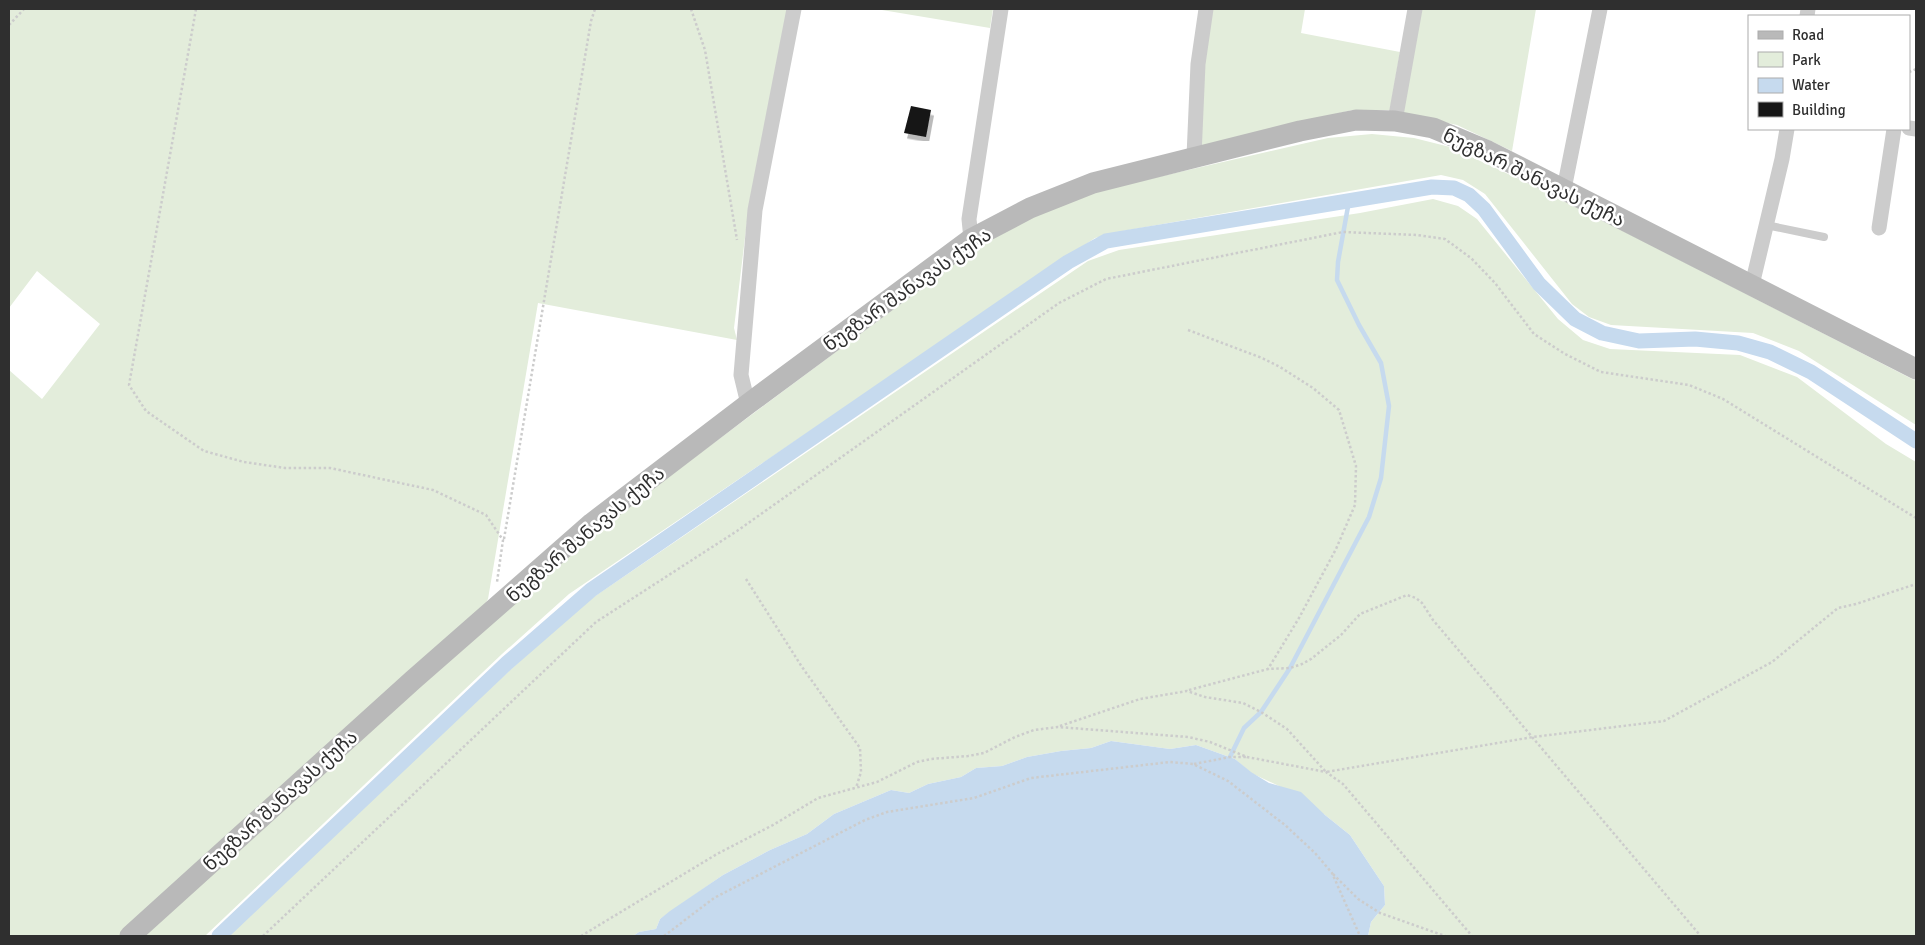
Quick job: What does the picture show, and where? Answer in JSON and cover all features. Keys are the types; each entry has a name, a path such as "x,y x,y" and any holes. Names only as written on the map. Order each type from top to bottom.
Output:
{"main road":[{"name":"ნუგზარ შანავას ქუჩა","path":"130,936 413,680 592,523 748,404 971,239 1030,208 1093,183 1194,156 1356,120 1395,122 1433,128 1460,138 1916,369"}],"street":[{"path":"748,404 741,375 755,210 794,9"},
{"path":"971,239 969,219 1001,9"},
{"path":"1194,156 1198,64 1206,9"},
{"path":"1395,122 1415,9"},
{"path":"1564,190 1600,9"},
{"path":"1752,285 1787,130"},
{"path":"1879,228 1894,130"}],"lane":[{"path":"1766,225 1824,237"}],"path":[{"path":"9,26 24,9"},
{"path":"196,9 129,386 146,412 204,451 244,462 285,468 330,468 433,490 486,515 504,540"},
{"path":"496,585 591,21 595,9"},
{"path":"691,9 705,50 737,240"},
{"path":"263,936 596,622 737,532 1059,303 1106,279 1343,232 1417,234 1445,239 1477,264 1495,283 1534,334 1565,354 1601,372 1688,385 1723,399 1916,518"},
{"path":"1188,330 1268,361 1313,388 1339,410 1356,466 1355,505 1336,549 1299,618 1268,669"},
{"path":"746,579 802,666 860,748 861,772 856,788"},
{"path":"664,936 714,898 872,817 887,812 974,798 1031,778 1170,762 1193,764 1230,757 1247,757 1326,772 1533,737 1664,720 1772,662 1838,608 1916,584"},
{"path":"1058,727 1140,698 1187,691 1268,669 1290,668 1307,662 1341,635 1360,614 1407,595 1416,598 1422,603 1433,620 1699,934"},
{"path":"1187,691 1257,709 1287,729 1326,772 1343,784 1472,936"},
{"path":"581,936 708,858 774,825 818,798 877,782 917,762 931,758 984,753 1015,737 1034,730 1058,727 1188,737 1210,742 1247,757"},
{"path":"1193,764 1228,781 1285,825 1315,852 1332,873 1358,899 1380,913 1445,936"},
{"path":"1332,873 1360,936"}],"green space":[{"path":"9,9 787,9 749,205 734,328 737,340 538,303 488,599 483,608 119,936 9,936 9,370 42,399 100,324 37,271 9,308"},
{"path":"876,9 993,9 990,28"},
{"path":"1213,9 1305,9 1301,33 1400,52 1390,110 1352,110 1201,147 1204,63"},
{"path":"1420,9 1536,9 1512,151 1457,125 1402,113"},
{"path":"1372,134 1414,138 1450,147 1549,193 1916,381 1916,425 1799,351 1753,333 1611,325 1589,317 1572,304 1485,194 1463,180 1441,175 1123,231 1095,238 569,594 502,654 205,936 142,936 581,542 943,272 996,236 1043,211 1088,193 1328,138"},
{"path":"1433,199 1458,206 1477,219 1558,319 1583,340 1610,349 1740,355 1797,377 1886,444 1916,462 1916,936 1368,936 1371,922 1385,905 1384,886 1350,835 1325,815 1279,786 1251,773 1235,759 1196,745 1170,749 1111,741 1091,748 1027,757 1002,766 976,768 961,777 928,784 909,793 891,790 834,814 807,834 770,850 723,875 660,919 656,929 639,932 633,936 225,936 421,751 582,605 1088,261 1119,250 1360,213"}],"water":[{"path":"1111,741 1170,749 1196,745 1235,759 1269,783 1301,792 1350,835 1384,886 1385,905 1371,922 1368,936 633,936 639,932 656,929 660,919 723,875 770,850 807,834 834,814 891,790 909,793 928,784 961,777 976,768 1002,766 1027,757 1091,748"}],"building":[{"path":"911,106 931,110 926,137 904,133"}],"waterway":[{"path":"219,936 507,663 591,590 1068,262 1106,241 1432,187 1454,188 1469,195 1484,209 1539,284 1575,319 1602,333 1639,341 1695,339 1738,343 1770,352 1811,372 1916,441"},
{"path":"1228,761 1244,728 1261,712 1290,668 1369,517 1381,478 1389,406 1381,363 1359,325 1337,280 1338,262 1349,201"}]}
